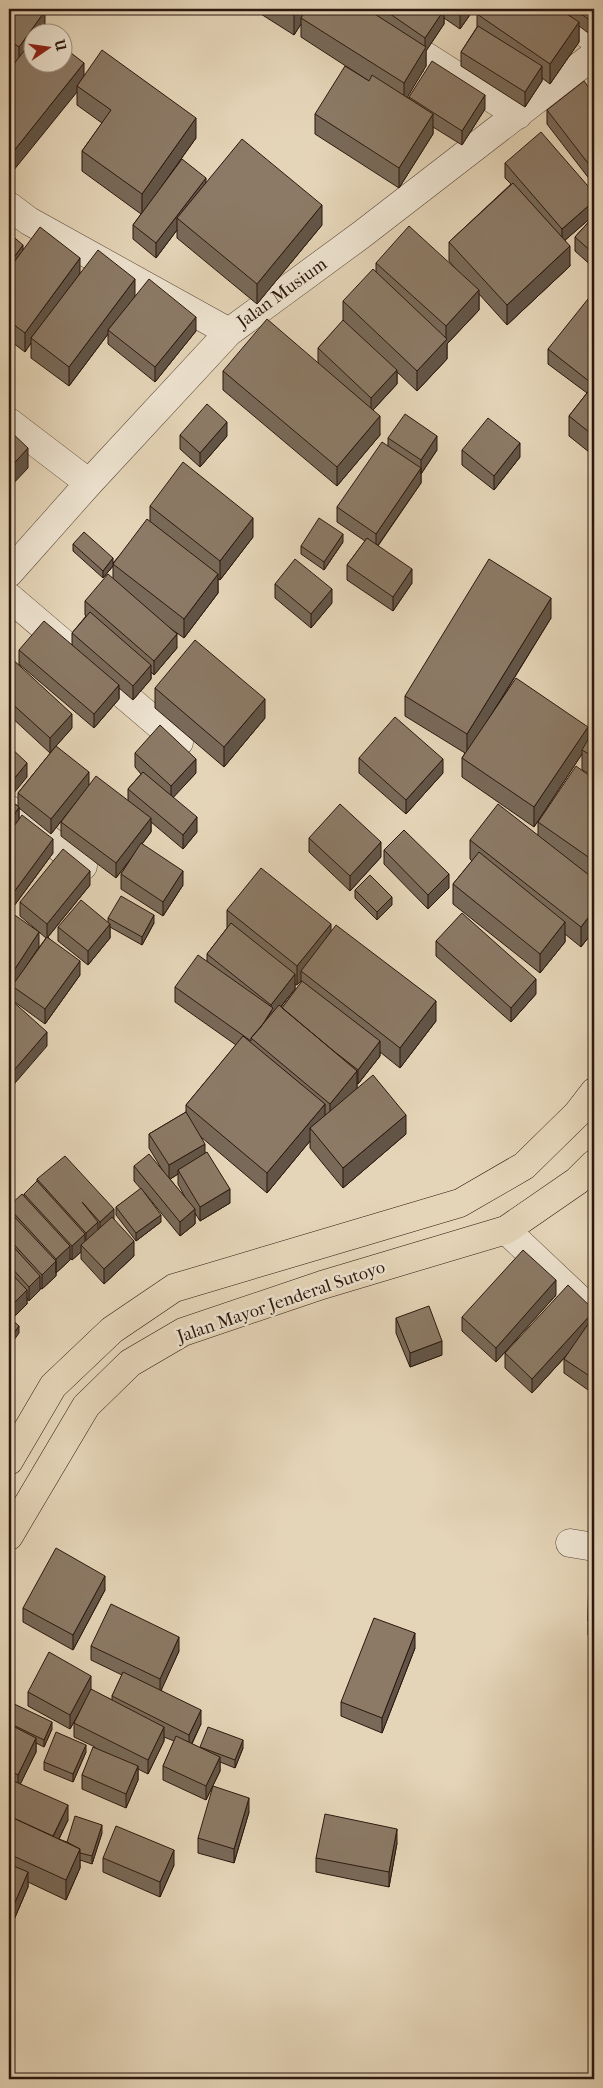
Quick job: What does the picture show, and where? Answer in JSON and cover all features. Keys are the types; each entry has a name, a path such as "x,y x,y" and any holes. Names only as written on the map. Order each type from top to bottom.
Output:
{"main road":[{"path":"9,1461 53,1386 112,1330 174,1288 460,1202 524,1166 577,1114 594,1092"},
{"name":"Jalan Mayor Jenderal Sutoyo","path":"9,1536 86,1406 130,1363 183,1332 322,1285 506,1230 577,1181 594,1164"}],"street":[{"path":"352,9 518,115"},
{"path":"552,9 594,40"},
{"name":"Jalan Musium","path":"9,573 88,483 229,332 518,115 594,55"},
{"path":"9,206 29,221 229,332"},
{"path":"9,422 88,483"},
{"path":"9,597 179,742"},
{"path":"9,809 83,866"},
{"path":"506,1230 594,1313"}],"building":[{"path":"9,9 42,9 45,11 37,22 22,22 22,43 19,47 9,40"},
{"path":"284,9 298,9 294,15"},
{"path":"306,9 367,9 426,47 404,83 301,18"},
{"path":"383,9 443,9 444,10 425,38"},
{"path":"481,9 559,9 579,22 550,64 477,14"},
{"path":"574,9 594,9 594,16 591,21"},
{"path":"478,26 542,66 525,92 461,52"},
{"path":"102,50 196,118 142,194 82,151 111,110 77,86"},
{"path":"22,54 22,72 72,72 72,54 84,63 9,157 9,70"},
{"path":"432,61 485,95 462,131 409,97"},
{"path":"345,66 369,81 372,75 433,114 399,168 315,114"},
{"path":"584,81 594,95 594,171 547,110"},
{"path":"541,132 594,193 594,201 562,229 505,163"},
{"path":"242,139 322,205 257,284 177,218"},
{"path":"182,159 206,178 156,243 133,225"},
{"path":"513,183 570,246 507,305 449,242"},
{"path":"594,216 594,254 575,237"},
{"path":"409,226 479,290 446,326 376,263"},
{"path":"40,227 80,258 25,333 9,321 9,269"},
{"path":"9,233 23,245 9,264"},
{"path":"98,250 135,279 69,367 31,338"},
{"path":"373,269 447,339 417,371 343,301"},
{"path":"149,279 196,317 155,367 108,330"},
{"path":"588,299 594,304 594,377 590,382 548,349"},
{"path":"267,319 380,416 337,467 223,371"},
{"path":"343,320 397,370 371,398 318,348"},
{"path":"594,384 594,436 569,416"},
{"path":"207,404 227,422 200,453 180,435"},
{"path":"405,414 437,436 421,460 388,438"},
{"path":"488,418 520,443 494,476 462,450"},
{"path":"9,430 28,448 9,469"},
{"path":"382,442 421,468 376,534 337,507"},
{"path":"183,462 253,518 220,561 150,506"},
{"path":"319,518 343,534 324,562 301,546"},
{"path":"147,519 218,574 184,619 113,564"},
{"path":"84,532 113,558 103,571 73,544"},
{"path":"367,538 412,569 393,597 347,565"},
{"path":"295,559 332,589 311,614 275,584"},
{"path":"489,559 551,598 467,734 405,696"},
{"path":"108,574 177,634 154,661 85,601"},
{"path":"90,612 151,665 133,686 72,633"},
{"path":"44,621 119,685 94,714 19,650"},
{"path":"195,640 265,699 224,747 155,688"},
{"path":"9,656 72,714 50,738 9,701"},
{"path":"516,678 588,727 534,807 462,758"},
{"path":"395,717 443,759 406,800 359,758"},
{"path":"160,725 196,759 171,786 135,753"},
{"path":"594,729 594,757 582,750"},
{"path":"9,746 27,763 9,785"},
{"path":"56,746 89,772 51,819 18,793"},
{"path":"576,766 594,779 594,861 538,822"},
{"path":"143,772 197,817 183,835 128,789"},
{"path":"96,776 151,818 116,863 61,822"},
{"path":"9,800 19,807 9,823"},
{"path":"340,804 381,842 350,876 309,838"},
{"path":"498,804 594,879 594,910 581,927 470,840"},
{"path":"22,815 53,839 11,896 9,894 9,833"},
{"path":"404,830 449,874 428,895 384,850"},
{"path":"141,843 183,871 163,902 121,874"},
{"path":"63,849 90,871 47,924 20,902"},
{"path":"479,852 565,922 540,954 453,884"},
{"path":"261,868 331,924 297,966 227,910"},
{"path":"370,875 392,897 377,912 355,890"},
{"path":"121,896 154,915 142,937 108,918"},
{"path":"81,900 110,924 88,951 58,927"},
{"path":"9,911 39,932 9,978"},
{"path":"462,913 536,979 511,1008 436,941"},
{"path":"231,923 295,974 271,1005 207,954"},
{"path":"336,925 436,1001 400,1048 301,971"},
{"path":"47,937 80,961 45,1009 12,986"},
{"path":"198,955 273,1008 261,1027 251,1038 251,1041 175,987"},
{"path":"302,981 380,1041 358,1070 282,1008"},
{"path":"9,998 47,1032 9,1076"},
{"path":"279,1005 357,1071 330,1104 251,1038"},
{"path":"243,1036 325,1104 267,1173 186,1105"},
{"path":"373,1075 406,1115 343,1168 310,1128"},
{"path":"186,1112 205,1144 169,1165 149,1134"},
{"path":"207,1152 230,1189 200,1207 178,1170"},
{"path":"149,1154 195,1209 180,1222 134,1166"},
{"path":"65,1156 114,1209 100,1222 82,1202 98,1222 86,1233 37,1179"},
{"path":"37,1181 85,1234 72,1246 24,1194"},
{"path":"141,1188 161,1215 136,1233 116,1207"},
{"path":"22,1194 70,1246 56,1259 9,1208"},
{"path":"9,1211 56,1261 42,1275 9,1239"},
{"path":"112,1217 134,1241 104,1269 81,1245"},
{"path":"9,1242 40,1276 29,1287 9,1265"},
{"path":"523,1250 556,1280 496,1348 462,1317"},
{"path":"9,1271 27,1290 13,1304 9,1299"},
{"path":"568,1285 594,1311 532,1379 505,1353"},
{"path":"429,1306 442,1341 410,1353 396,1318"},
{"path":"9,1317 19,1326 9,1340"},
{"path":"593,1317 594,1372 591,1377 564,1359"},
{"path":"56,1548 105,1576 73,1635 23,1608"},
{"path":"589,1562 594,1562 594,1621 588,1621"},
{"path":"111,1604 179,1637 160,1679 91,1646"},
{"path":"374,1618 415,1633 382,1718 341,1702"},
{"path":"49,1652 91,1676 70,1715 28,1692"},
{"path":"123,1672 201,1710 189,1735 112,1696"},
{"path":"91,1689 164,1727 148,1760 74,1723"},
{"path":"10,1702 52,1722 44,1740 9,1723"},
{"path":"9,1724 36,1738 18,1775 9,1770"},
{"path":"208,1727 243,1740 235,1760 200,1747"},
{"path":"56,1732 86,1745 73,1774 44,1762"},
{"path":"176,1736 220,1757 206,1786 163,1766"},
{"path":"93,1747 138,1766 126,1794 82,1775"},
{"path":"9,1779 68,1805 53,1836 9,1816"},
{"path":"213,1786 249,1798 234,1849 198,1838"},
{"path":"325,1814 397,1829 389,1872 316,1858"},
{"path":"9,1816 80,1849 66,1880 9,1854"},
{"path":"75,1816 102,1825 92,1856 80,1853 80,1849 67,1842"},
{"path":"116,1826 174,1850 160,1882 103,1858"},
{"path":"9,1864 28,1872 10,1914 9,1914"}]}
